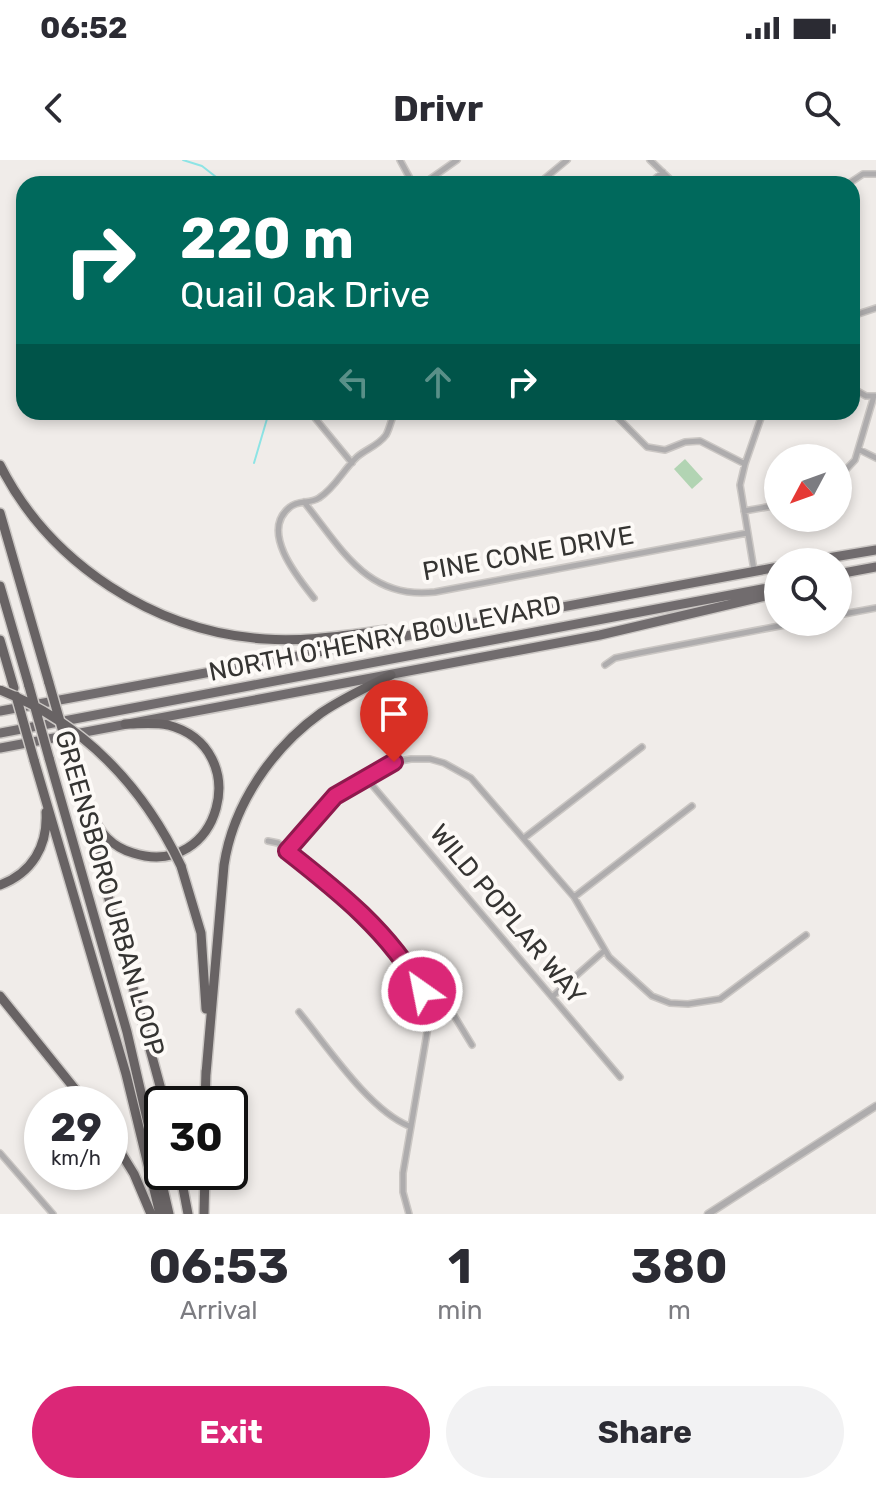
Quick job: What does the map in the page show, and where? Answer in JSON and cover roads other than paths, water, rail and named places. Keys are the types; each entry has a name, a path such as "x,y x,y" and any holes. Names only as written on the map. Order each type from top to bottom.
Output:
{"highway":[{"path":"0,465 29,512 74,560 119,593 171,619 218,633 265,639 314,639 388,630 397,637"},
{"name":"GREENSBORO URBAN LOOP","path":"0,513 160,1086"},
{"path":"852,554 876,550"},
{"path":"852,573 872,568"},
{"name":"NORTH O'HENRY BOULEVARD","path":"0,711 764,569"},
{"name":"GREENSBORO URBAN LOOP","path":"0,586 127,1032 169,1214"},
{"name":"NORTH O'HENRY BOULEVARD","path":"0,733 764,589"},
{"path":"0,748 188,710 600,635 764,596"},
{"path":"0,640 126,1074 160,1214"},
{"path":"206,1074 224,865 232,833 246,799 272,761 308,724 337,703 391,675"},
{"path":"0,690 56,718 107,759 144,801 181,866 195,910 204,955 206,1086"},
{"path":"79,787 100,830 126,851 144,856 172,854 187,847 205,832 217,809 220,791 217,772 205,750 185,732 167,725 125,724"},
{"path":"0,885 25,871 40,850 46,827 44,793"},
{"path":"0,996 72,1086"},
{"path":"128,1164 151,1214"},
{"path":"183,1190 188,1214"},
{"path":"204,1214 205,1190"}],"street":[{"path":"434,176 457,160"},
{"path":"548,176 567,160"},
{"path":"650,160 667,176"},
{"path":"658,176 663,172"},
{"path":"852,463 860,450 875,396"},
{"path":"317,420 352,463"},
{"path":"314,598 290,569 281,545 279,526 283,514 291,505 320,498 357,457 378,444 392,420"},
{"path":"620,420 647,447 665,450 685,442 700,441 745,464"},
{"path":"754,571 740,485 760,420"},
{"path":"860,450 876,458"},
{"name":"PINE CONE DRIVE","path":"304,502 368,577 392,590 413,593 435,592 747,533"},
{"path":"743,511 764,507"},
{"path":"852,612 876,608"},
{"path":"605,665 615,658 764,629"},
{"path":"524,838 642,747"},
{"path":"287,851 335,796 368,776 394,762 411,759 444,763 471,778 574,897 604,951 652,996 670,1003 688,1004 720,999 806,935"},
{"name":"WILD POPLAR WAY","path":"368,776 372,785 620,1077"},
{"path":"574,897 692,806"},
{"path":"268,841 275,841 349,902 385,938 419,985 428,1009 427,1038 409,1126 402,1183 409,1214"},
{"path":"552,997 604,951"},
{"path":"428,1009 440,1003 447,1004 472,1045"},
{"path":"299,1012 373,1100 388,1114 409,1126"},
{"path":"708,1214 876,1106"},
{"path":"0,1153 53,1214"}],"waterway":[{"path":"183,160 202,166 215,176"},
{"path":"254,463 267,420"}]}
